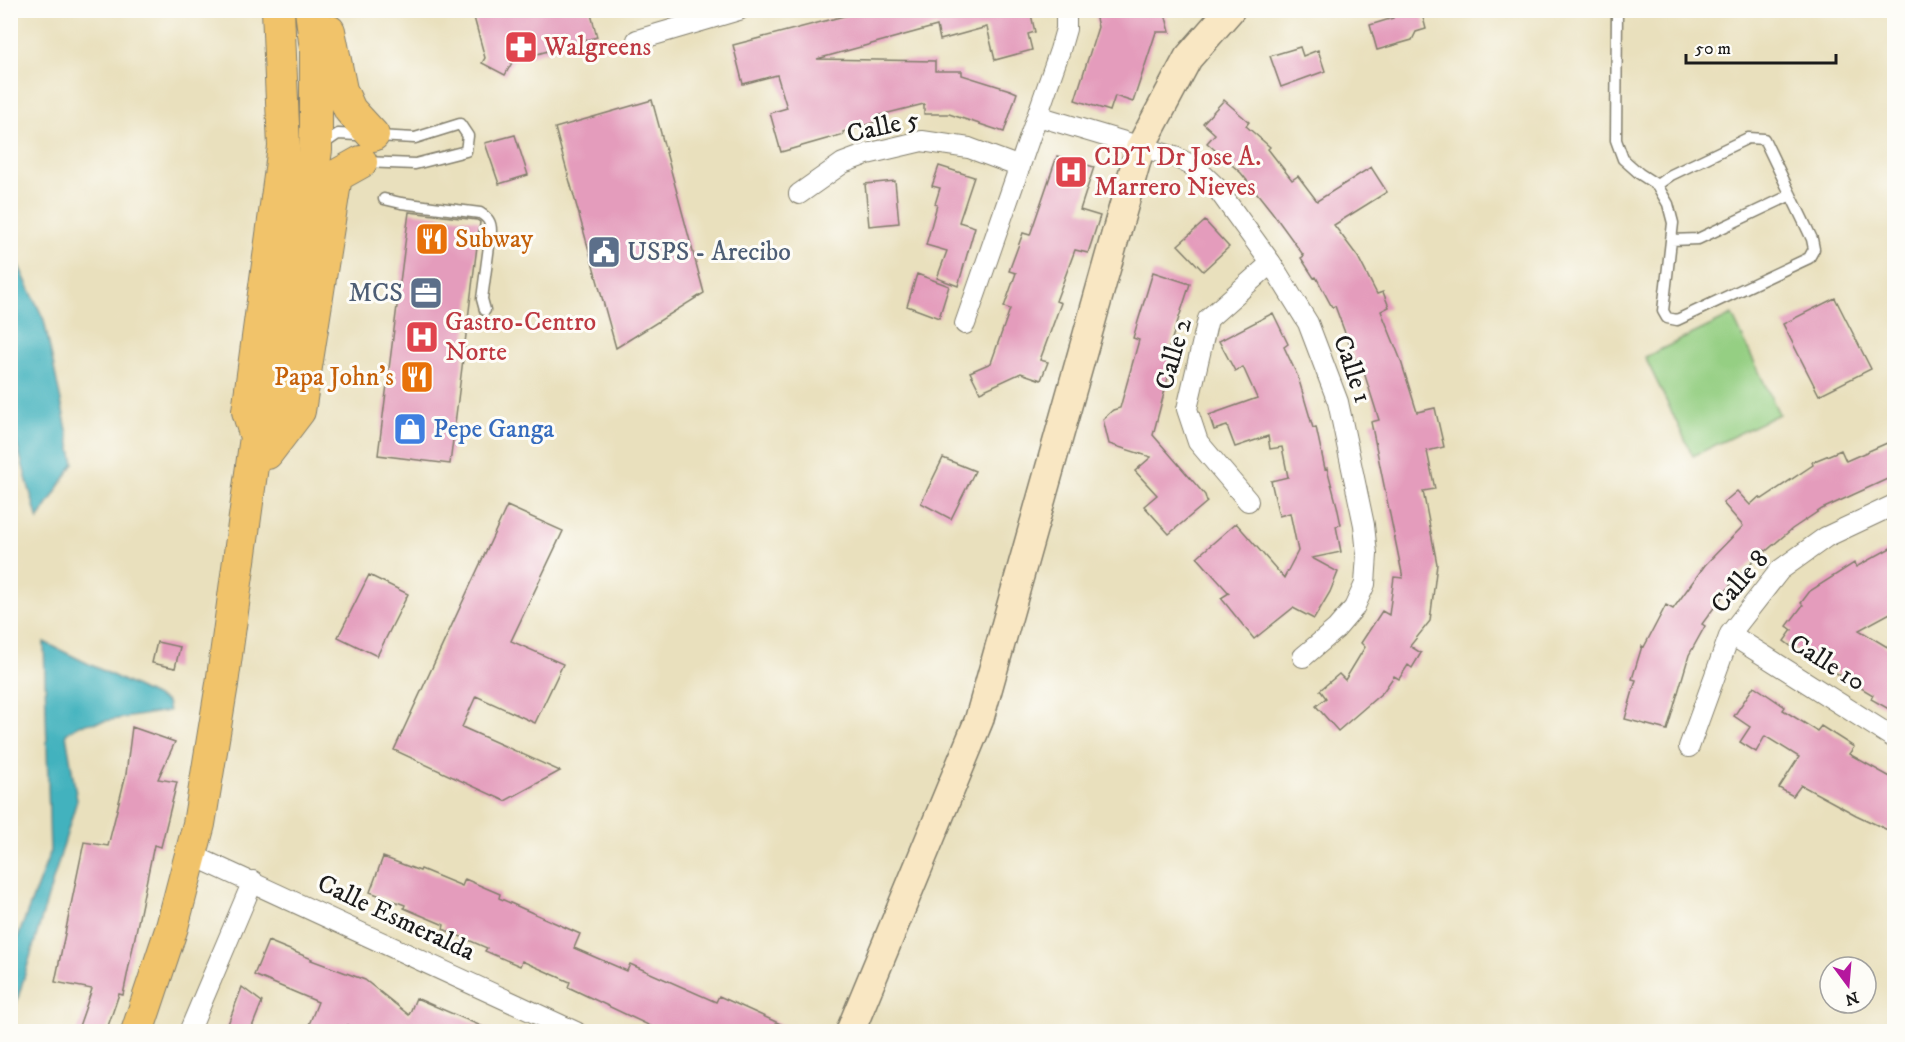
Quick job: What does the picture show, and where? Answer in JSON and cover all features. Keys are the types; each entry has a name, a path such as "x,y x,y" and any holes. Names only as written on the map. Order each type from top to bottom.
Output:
{"main road":[{"path":"279,10 305,150"},
{"path":"137,1032 172,927 192,855 205,792 256,437 248,411 305,150 316,49 311,10"},
{"path":"251,476 299,411 336,176 360,152 350,110 341,90 326,14 323,10"}],"street":[{"path":"637,40 739,10"},
{"path":"965,324 1060,51 1066,29 1066,10"},
{"path":"850,1032 979,720 1140,148 1188,58 1230,10"},
{"name":"Calle 1","path":"1038,116 1175,157 1195,167 1216,187 1271,263 1308,323 1338,402 1364,525 1367,554 1365,584 1354,608 1336,629 1303,657"},
{"name":"Calle 5","path":"799,194 843,163 867,154 922,141 969,148 1020,167"},
{"name":"Calle 2","path":"1248,501 1198,442 1187,409 1209,319 1271,263"},
{"name":"Calle 8","path":"1689,747 1730,634 1780,570 1826,537 1894,505"},
{"name":"Calle 10","path":"1730,634 1894,738"},
{"name":"Calle Esmeralda","path":"192,855 253,881 576,1032"},
{"path":"189,1032 253,881"}],"lane":[{"path":"1617,10 1616,140 1623,159 1657,185 1668,204 1673,223 1663,311 1667,318 1677,320 1809,258 1814,249 1812,239 1764,139 1748,138 1671,175 1657,185"},
{"path":"305,150 338,134 360,152 415,164 466,151 468,136 460,124 360,152"},
{"path":"1671,240 1698,239 1791,195"},
{"path":"384,199 480,213 487,217 491,224 491,231 482,299 485,310"}],"green space":[{"path":"1732,315 1779,414 1693,456 1645,357"}],"water":[{"path":"11,249 44,320 74,463 38,520 17,445 11,404"},
{"path":"44,642 167,702 169,711 79,725 66,734 77,800 11,1021 11,955 50,853"}],"building":[{"name":"Walgreens","path":"472,10 590,10 597,37 513,61 505,75 482,63 485,58"},
{"path":"851,10 1030,10 1035,32 1028,34 1032,50 995,60 987,27 940,40 937,26 817,59 935,61 935,71 962,71 962,75 1017,93 1004,132 949,114 924,114 924,104 880,115 882,120 843,132 844,134 781,152 770,113 787,108 777,75 743,84 733,45 852,14"},
{"path":"1094,10 1164,10 1170,32 1156,32 1133,102 1115,96 1110,111 1075,100 1098,27"},
{"path":"1390,10 1421,10 1426,29 1416,32 1412,40 1377,50 1370,25 1393,18"},
{"path":"1300,47 1303,56 1318,50 1325,71 1281,87 1270,56"},
{"path":"652,100 704,293 616,348 555,128"},
{"path":"1224,100 1249,122 1246,126 1270,147 1268,149 1292,180 1298,176 1317,201 1371,167 1387,192 1334,225 1358,257 1377,294 1383,292 1389,307 1381,311 1400,358 1417,412 1435,408 1444,447 1427,451 1435,489 1423,491 1437,564 1430,621 1410,646 1421,653 1412,668 1408,665 1399,679 1394,676 1383,692 1338,731 1316,706 1326,698 1320,690 1339,674 1345,680 1365,647 1361,643 1382,611 1389,615 1394,577 1403,578 1371,422 1379,420 1362,366 1358,368 1335,306 1332,307 1316,277 1314,278 1301,258 1304,256 1241,173 1207,143 1215,134 1203,123"},
{"path":"515,135 528,175 499,184 485,143"},
{"path":"1057,156 1094,167 1080,210 1100,216 1088,253 1075,250 1056,301 1061,303 1040,360 1048,362 1041,380 1021,373 980,392 970,372 991,363 1010,309 1004,307 1016,273 1009,271 1023,233 1030,235"},
{"path":"939,166 974,177 959,222 975,227 958,286 937,278 947,251 926,245 940,188 932,186"},
{"path":"895,181 899,223 869,226 865,184"},
{"path":"409,212 480,222 450,464 378,455"},
{"path":"1205,221 1229,247 1203,271 1178,245"},
{"path":"1153,272 1190,284 1166,357 1173,359 1153,435 1205,495 1207,502 1169,534 1144,506 1157,495 1135,471 1151,457 1109,444 1103,419 1113,410 1120,408 1139,340 1133,338"},
{"path":"917,274 949,286 939,318 907,306"},
{"path":"1835,298 1871,369 1819,395 1783,324"},
{"path":"1273,313 1288,344 1284,347 1298,377 1313,428 1316,427 1341,525 1336,526 1341,552 1312,558 1338,572 1330,592 1314,619 1293,608 1254,639 1221,598 1229,593 1197,557 1236,523 1284,578 1298,551 1290,513 1279,516 1271,481 1288,477 1282,447 1270,449 1268,436 1235,447 1227,426 1214,430 1209,415 1257,398 1243,367 1235,371 1219,341"},
{"path":"1894,440 1894,476 1822,509 1792,529 1766,551 1764,550 1735,579 1702,624 1705,626 1689,655 1667,730 1625,719 1636,680 1632,679 1642,646 1644,647 1666,605 1673,609 1705,565 1743,526 1723,503 1737,491 1750,505 1759,497 1762,499 1813,465 1812,462 1841,450 1846,461"},
{"path":"943,458 975,471 951,519 921,503"},
{"path":"507,506 563,531 511,641 563,664 535,723 476,696 462,727 560,771 505,801 394,750"},
{"path":"1894,546 1894,611 1859,630 1894,651 1894,712 1871,699 1873,695 1808,656 1807,658 1784,641 1792,630 1787,626 1803,605 1801,603 1810,591 1854,563 1856,567"},
{"path":"369,575 408,594 377,656 338,637"},
{"path":"157,642 180,647 175,668 152,663"},
{"path":"1754,686 1785,707 1783,710 1817,731 1821,726 1854,747 1849,754 1894,779 1894,833 1801,785 1793,796 1779,788 1799,757 1765,736 1756,752 1740,742 1750,727 1734,716"},
{"path":"132,727 175,742 158,779 177,782 161,847 154,845 123,995 119,994 106,1032 77,1032 92,989 55,982 84,842 108,846 126,774"},
{"path":"383,857 420,871 421,869 462,886 465,879 500,894 499,898 580,934 574,948 627,971 630,964 716,1002 719,996 798,1032 663,1032 568,987 570,982 522,961 520,966 485,951 487,948 443,929 444,925 404,908 405,905 370,892"},
{"path":"268,941 365,980 409,1015 416,998 495,1032 365,1032 348,1025 346,1032 306,1032 318,1002 254,975"},
{"path":"242,987 262,1002 250,1032 225,1032"}],"place":[{"name":"Walgreens","path":"521,47"},
{"name":"CDT Dr Jose A. Marrero Nieves","path":"1071,172"},
{"name":"Subway","path":"432,239"},
{"name":"USPS - Arecibo","path":"604,252"},
{"name":"MCS","path":"426,293"},
{"name":"Gastro-Centro Norte","path":"422,337"},
{"name":"Papa John's","path":"417,377"},
{"name":"Pepe Ganga","path":"410,429"}]}
